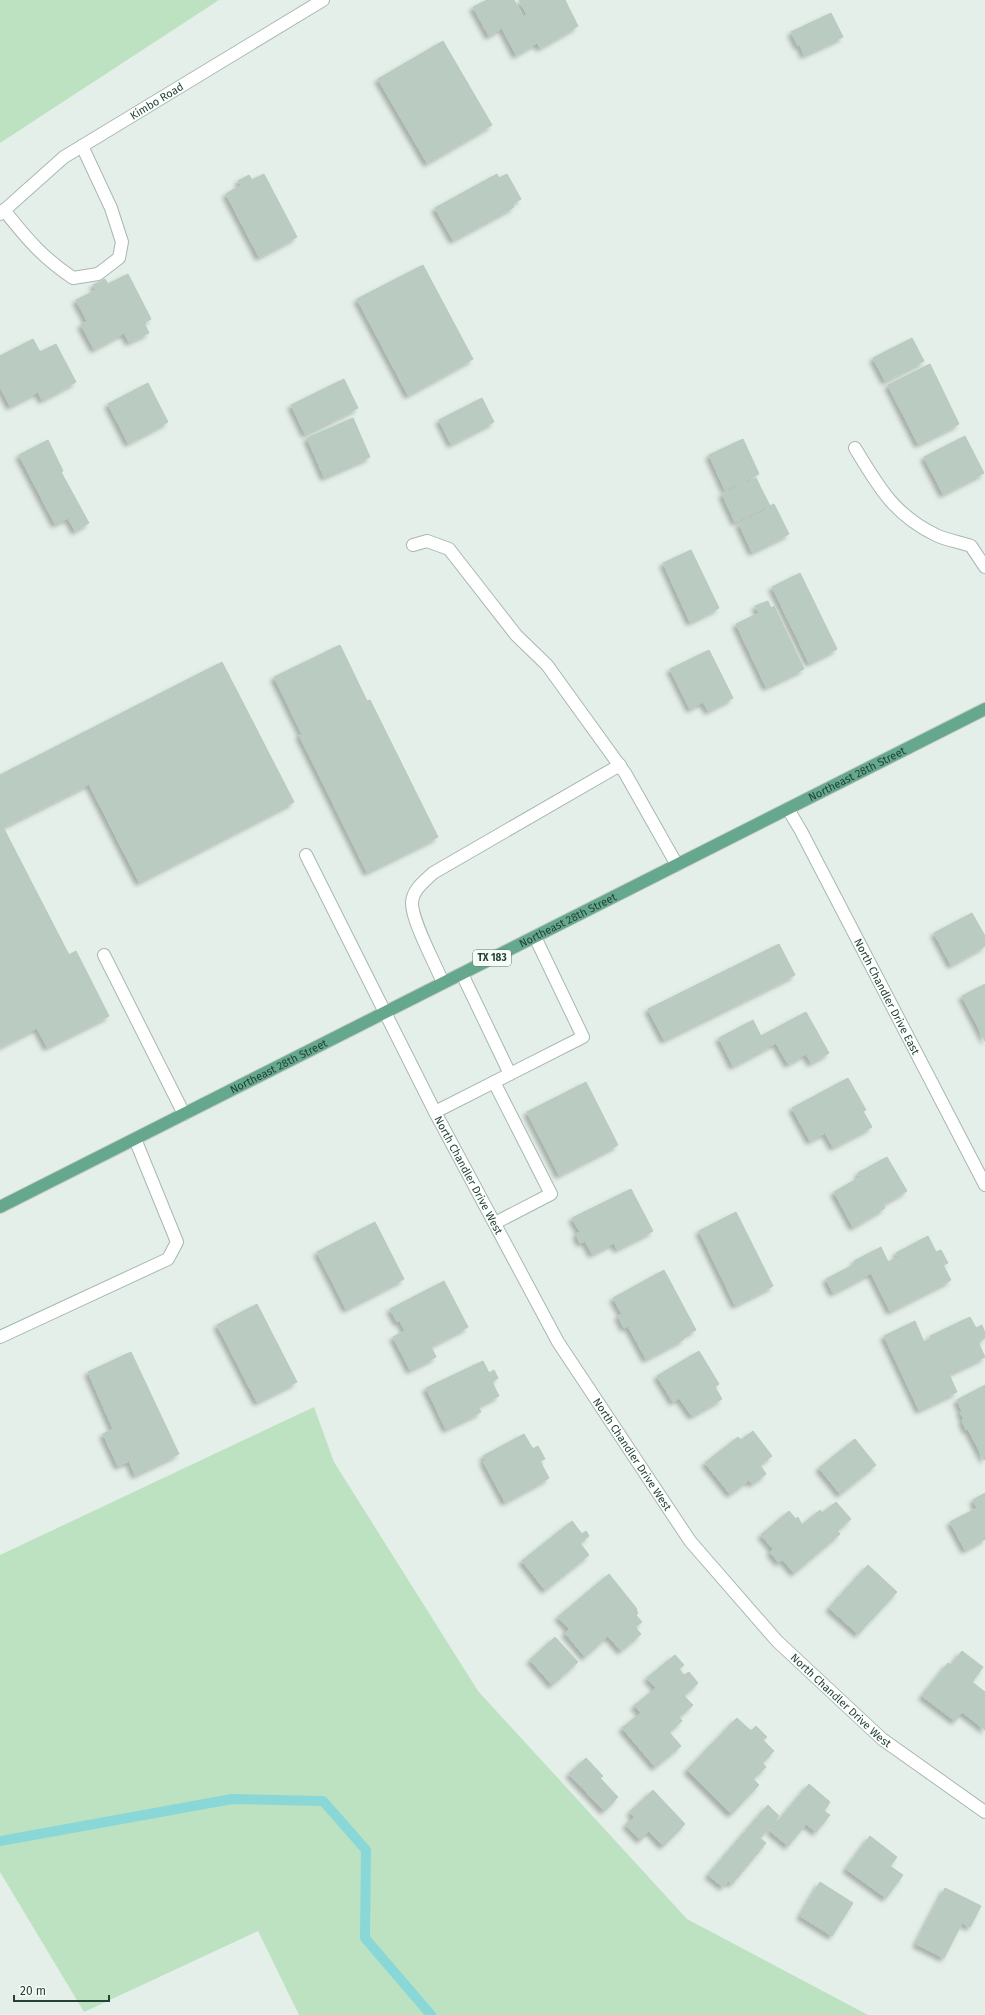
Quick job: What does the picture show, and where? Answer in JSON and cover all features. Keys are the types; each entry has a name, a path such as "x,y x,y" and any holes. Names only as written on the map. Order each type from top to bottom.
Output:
{"main road":[{"name":"Northeast 28th Street","path":"0,1207 985,709"}],"street":[{"name":"Kimbo Road","path":"2,212 64,157 323,0"},
{"path":"2,212 51,263 73,278 98,274 119,258 122,242 113,215 82,146"},
{"path":"855,448 883,493 899,510 912,521 937,536 971,546 985,567"},
{"path":"413,545 427,541 449,549 516,635 548,665 620,765 677,865"},
{"path":"443,983 417,923 412,902 419,886 433,873 620,765"},
{"name":"North Chandler Drive East","path":"788,809 805,838 985,1185"},
{"name":"North Chandler Drive West","path":"306,855 435,1112 558,1342 690,1541 777,1641 882,1739 985,1812"},
{"path":"435,1112 583,1037 535,937"},
{"path":"104,955 184,1114"},
{"path":"462,974 510,1074"},
{"path":"494,1082 551,1194 495,1224"},
{"path":"0,1337 168,1259 177,1242 135,1139"}],"green space":[{"path":"0,0 219,0 0,143"},
{"path":"314,1407 334,1462 478,1691 687,1919 868,2015 299,2015 258,1931 84,2012 0,1872 0,1555"}],"building":[{"path":"487,0 514,0 523,17 527,15 519,0 565,0 578,26 540,48 537,43 516,55 502,28 489,36 473,7"},
{"path":"831,13 843,37 804,55 800,45 798,46 791,32"},
{"path":"443,41 492,125 427,163 378,79"},
{"path":"264,174 297,237 259,257 226,194 241,185 238,181 249,175 252,180"},
{"path":"497,174 499,178 507,174 521,199 512,204 514,207 453,240 435,208"},
{"path":"423,265 473,359 408,395 357,299"},
{"path":"128,274 151,319 144,323 149,333 129,342 124,333 94,349 81,325 87,321 76,300 96,290 93,285 105,279 108,284"},
{"path":"912,338 924,361 885,381 873,358"},
{"path":"33,339 40,352 56,344 76,382 42,400 38,392 10,406 0,387 0,356"},
{"path":"930,364 959,424 918,444 888,385"},
{"path":"344,379 358,408 305,434 291,405"},
{"path":"148,383 168,422 128,443 108,404"},
{"path":"482,398 494,422 451,444 439,420"},
{"path":"353,418 370,457 324,477 307,438"},
{"path":"965,436 984,473 943,494 924,457"},
{"path":"743,439 759,474 725,490 709,455"},
{"path":"48,440 63,471 61,472 89,523 75,531 68,518 55,524 19,455"},
{"path":"756,478 770,506 774,504 789,534 752,552 739,524 766,510 765,508 735,522 722,494"},
{"path":"691,550 719,608 690,622 663,563"},
{"path":"800,573 837,649 809,663 772,587"},
{"path":"768,601 771,608 774,606 804,669 766,687 736,624 759,613 755,606"},
{"path":"340,645 367,701 370,700 438,837 367,872 299,735 302,734 274,677"},
{"path":"709,650 733,698 708,711 703,702 690,709 670,669"},
{"path":"222,662 294,802 139,882 89,784 3,827 69,955 76,951 109,1016 47,1047 37,1028 0,1047 0,775"},
{"path":"972,913 985,936 985,946 951,965 934,933"},
{"path":"779,944 795,975 664,1040 648,1009"},
{"path":"985,984 985,1041 962,996"},
{"path":"806,1012 829,1053 811,1063 806,1054 788,1064 776,1043 733,1066 719,1038 753,1020 761,1036"},
{"path":"848,1078 866,1110 863,1111 872,1127 833,1147 825,1133 810,1141 792,1108"},
{"path":"586,1082 618,1145 559,1175 527,1112"},
{"path":"887,1157 907,1191 883,1204 885,1208 853,1227 834,1192 860,1177 858,1173"},
{"path":"631,1189 653,1231 617,1249 614,1243 592,1254 585,1241 580,1243 576,1234 580,1232 572,1218"},
{"path":"736,1212 773,1286 735,1305 699,1231"},
{"path":"375,1222 404,1279 346,1309 317,1252"},
{"path":"928,1236 936,1252 941,1250 948,1263 943,1265 951,1280 890,1311 871,1273 833,1293 826,1279 855,1264 854,1261 881,1247 888,1262 898,1257 896,1253"},
{"path":"664,1270 696,1330 683,1336 684,1339 646,1359 628,1326 624,1328 618,1316 622,1314 613,1298"},
{"path":"444,1281 468,1327 431,1346 436,1357 410,1370 393,1337 405,1331 400,1321 397,1322 390,1309"},
{"path":"257,1304 297,1382 257,1402 217,1325"},
{"path":"970,1317 976,1328 982,1325 985,1333 985,1338 978,1342 985,1357 949,1374 957,1392 919,1410 884,1336 915,1321 924,1342 931,1338 930,1336"},
{"path":"699,1351 719,1384 715,1387 722,1399 692,1416 679,1398 673,1402 657,1376"},
{"path":"131,1352 179,1454 135,1475 129,1461 118,1466 103,1434 113,1429 88,1372"},
{"path":"483,1361 489,1373 494,1370 498,1378 492,1382 499,1396 478,1406 481,1412 446,1429 426,1388"},
{"path":"985,1385 984,1460 968,1429 966,1430 962,1420 964,1419 960,1412 962,1411 957,1400"},
{"path":"753,1431 772,1456 760,1465 766,1474 752,1484 749,1480 730,1494 705,1463 738,1437 741,1440"},
{"path":"524,1434 533,1449 538,1446 545,1459 540,1461 549,1478 505,1502 483,1461 486,1460 483,1456"},
{"path":"855,1439 876,1465 840,1494 819,1468"},
{"path":"985,1493 985,1539 965,1550 950,1522 977,1508 973,1500"},
{"path":"836,1502 851,1519 837,1531 840,1534 794,1573 782,1559 779,1563 770,1552 773,1549 761,1535 789,1511 796,1519 798,1517 802,1525 820,1510 822,1513"},
{"path":"572,1521 582,1534 586,1531 589,1536 580,1543 589,1555 545,1590 522,1561"},
{"path":"868,1565 897,1592 858,1634 829,1608"},
{"path":"609,1574 637,1609 636,1610 638,1613 636,1615 642,1622 635,1627 641,1634 621,1651 608,1636 585,1657 565,1633 569,1629 558,1617"},
{"path":"555,1637 578,1662 552,1685 530,1660"},
{"path":"962,1651 983,1667 972,1682 985,1692 985,1730 962,1712 955,1721 922,1696 948,1663 951,1665"},
{"path":"675,1655 684,1665 679,1669 684,1675 689,1672 698,1683 684,1696 693,1705 679,1717 682,1721 669,1732 681,1746 655,1767 622,1728 641,1713 634,1706 656,1688 647,1678"},
{"path":"737,1718 751,1731 756,1726 767,1737 763,1740 774,1751 762,1763 766,1767 753,1779 759,1785 731,1814 687,1770"},
{"path":"586,1758 603,1776 600,1778 618,1797 604,1811 569,1774"},
{"path":"809,1784 830,1802 824,1811 830,1815 816,1832 806,1824 788,1846 770,1831"},
{"path":"653,1790 685,1824 663,1846 649,1831 640,1840 626,1825 634,1817 630,1812"},
{"path":"768,1805 779,1816 760,1838 766,1843 732,1884 728,1881 723,1887 708,1875"},
{"path":"870,1836 897,1857 890,1866 903,1875 886,1898 846,1869"},
{"path":"820,1882 853,1903 832,1936 800,1916"},
{"path":"945,1888 981,1906 970,1927 962,1923 944,1958 916,1944"}],"waterway":[{"path":"0,1841 232,1799 323,1801 366,1850 365,1938 431,2015"}]}
